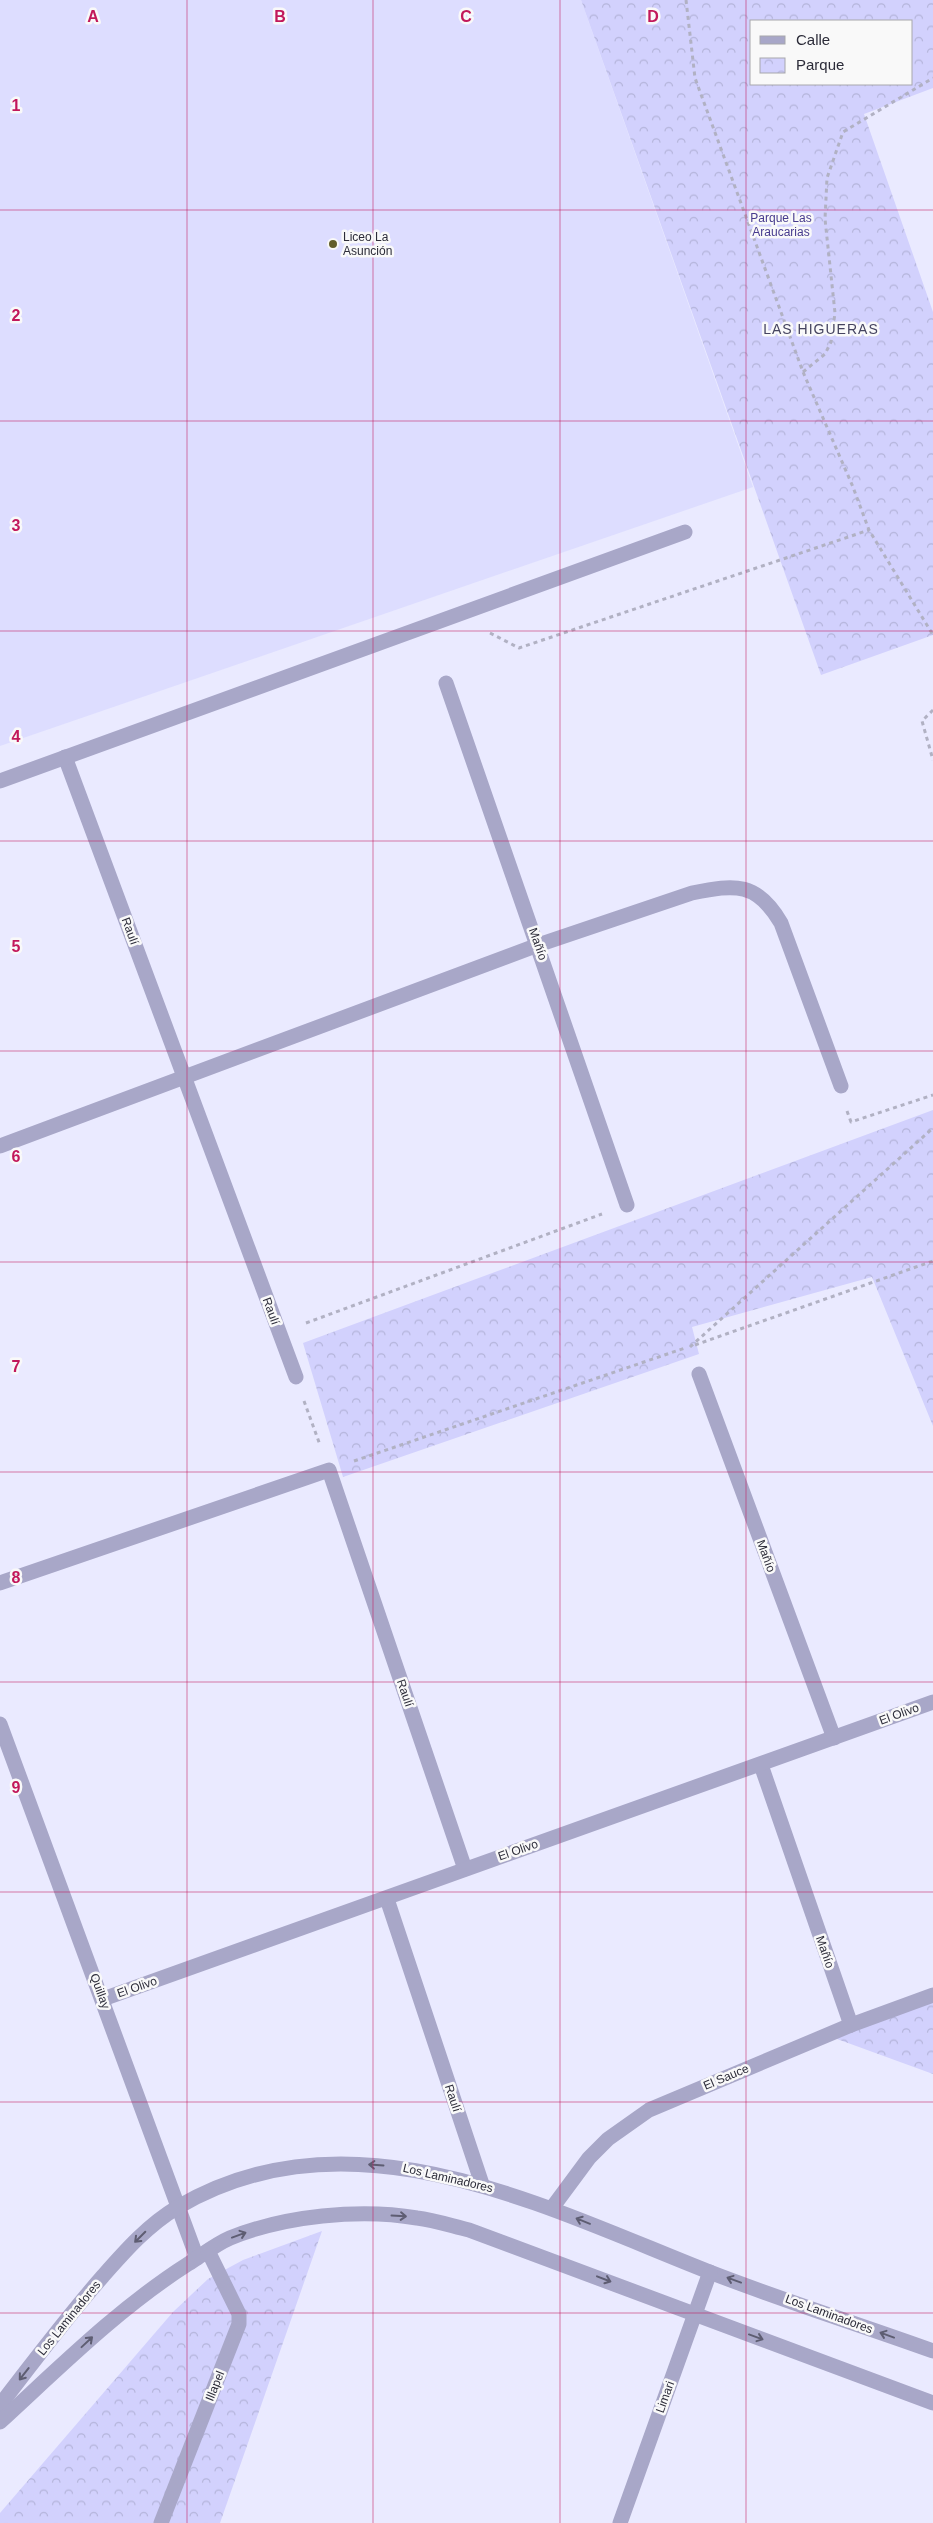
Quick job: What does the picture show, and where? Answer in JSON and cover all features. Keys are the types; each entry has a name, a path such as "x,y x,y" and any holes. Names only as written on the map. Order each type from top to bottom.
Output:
{"street":[{"path":"0,781 685,532"},
{"name":"Mañío","path":"446,683 628,1205"},
{"name":"Raulí","path":"65,757 296,1377"},
{"path":"0,1146 538,945 692,893 730,888 757,893 770,906 782,924 841,1086"},
{"name":"Mañío","path":"698,1374 834,1738"},
{"path":"0,1583 329,1470"},
{"name":"Raulí","path":"329,1470 465,1869"},
{"name":"El Olivo","path":"103,1999 933,1702"},
{"name":"Quillay","path":"0,1724 103,1999 178,2207 202,2255"},
{"name":"Mañío","path":"761,1765 850,2025"},
{"name":"Raulí","path":"387,1898 482,2184"},
{"name":"El Sauce","path":"552,2208 589,2158 608,2139 635,2118 680,2096 850,2025 933,1995"},
{"name":"Los Laminadores","path":"0,2405 86,2296 122,2254 150,2227 178,2207 251,2176 285,2169 318,2166 362,2164 403,2167 482,2184 552,2208 710,2272 933,2351"},
{"name":"Los Laminadores","path":"0,2422 135,2300 228,2238 260,2227 286,2221 328,2216 370,2215 416,2217 469,2230 933,2403"},
{"name":"Illapel","path":"161,2523 240,2324 239,2314 202,2255"},
{"name":"Limari","path":"620,2523 710,2272"}],"path":[{"path":"686,0 696,78 803,372 853,488 868,530 933,635"},
{"path":"803,372 825,354 832,342 835,313 825,219 827,178 843,132 933,78"},
{"path":"456,616 519,648 868,530"},
{"path":"933,710 922,720 933,760"},
{"path":"841,1086 850,1122 933,1095"},
{"path":"690,1347 933,1128"},
{"path":"279,1333 628,1205"},
{"path":"296,1377 329,1470 933,1262"}],"shaded area":[{"name":"Liceo La Asunción","path":"0,0 581,0 753,487 0,746"}],"green space":[{"name":"Parque Las Araucarias","path":"581,0 933,0 933,88 864,114 933,312 933,635 821,675"},
{"path":"933,1110 933,1426 872,1277 692,1327 699,1354 343,1477 303,1343"},
{"path":"933,1995 933,2074 826,2035"},
{"path":"322,2231 220,2523 0,2523 0,2513 173,2312 208,2279 243,2260"}],"place":[{"name":"Liceo La Asunción","path":"333,244"}],"district":[{"name":"LAS HIGUERAS","path":"821,329"}]}
